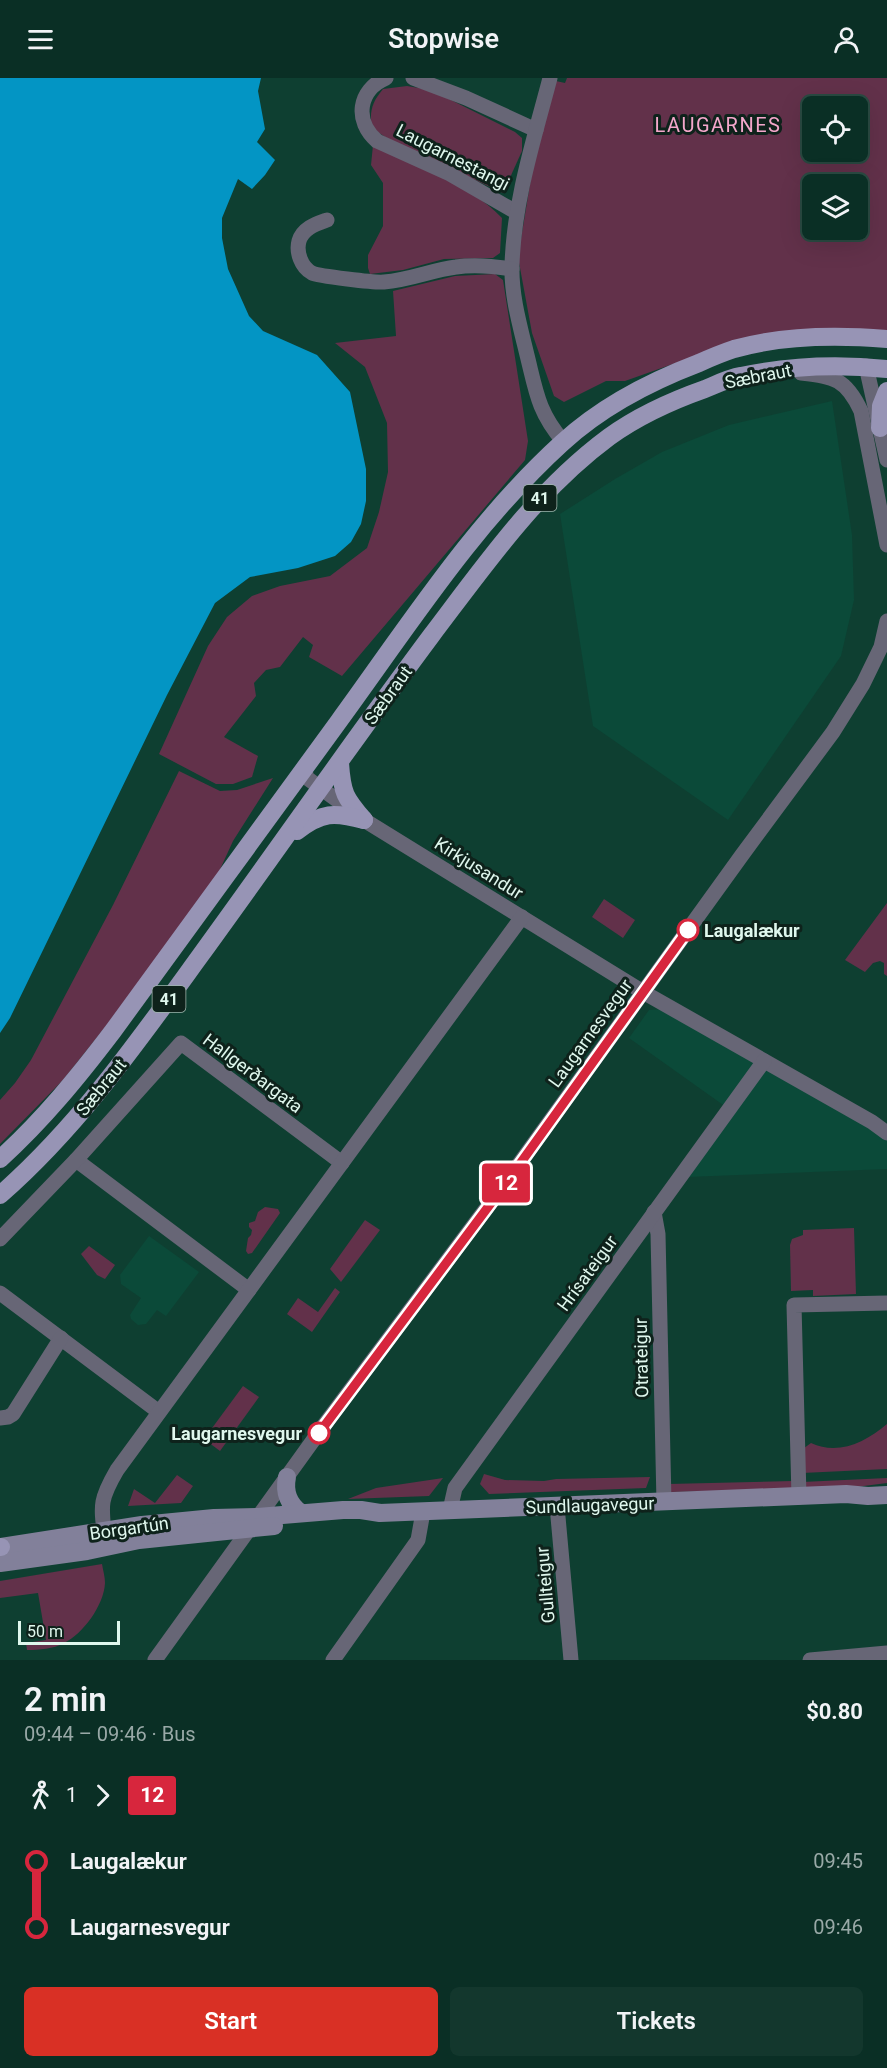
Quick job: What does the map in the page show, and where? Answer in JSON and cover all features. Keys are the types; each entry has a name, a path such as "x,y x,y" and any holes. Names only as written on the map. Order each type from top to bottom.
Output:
{"main road":[{"name":"Sæbraut","path":"0,1159 28,1134 66,1092 113,1031 438,584 514,490 564,441 635,391 668,375 734,349 780,340 842,337 887,339"},
{"path":"842,337 858,351 866,366"},
{"name":"Sæbraut","path":"0,1195 52,1147 107,1080 400,678 492,556 547,490 610,436 641,417 671,401 738,376 798,368 866,366 887,369"},
{"path":"879,428 881,406 887,391"},
{"path":"340,763 342,788 346,799 364,820"},
{"path":"281,844 311,820 323,815 345,815 364,820"}],"street":[{"name":"Laugarnestangi","path":"386,78 376,82 369,90 363,105 364,123 368,133 377,141 440,169 516,212"},
{"path":"413,78 458,94 536,130"},
{"name":"Laugarnestangi","path":"550,78 516,212 512,269 519,321 537,397 549,424 564,441"},
{"path":"327,220 306,230 300,237 298,254 301,262 313,273 383,283 457,267 492,266 512,269"},
{"path":"866,366 887,460"},
{"path":"777,371 821,375 837,380 847,387 861,411 880,469 887,545"},
{"name":"Laugarnesvegur","path":"155,1660 287,1477 509,1179 833,732 863,684 881,647 887,621"},
{"name":"Kirkjusandur","path":"304,768 305,776 364,820 643,992"},
{"path":"105,1539 102,1504 106,1489 117,1470 522,917"},
{"path":"643,992 885,1127"},
{"name":"Hallgerðargata","path":"0,1239 76,1160 181,1043 342,1163"},
{"name":"Hrísateigur","path":"450,1510 455,1488 764,1061"},
{"path":"76,1160 249,1290"},
{"name":"Otrateigur","path":"654,1212 658,1234 664,1502"},
{"path":"0,1293 159,1412"},
{"path":"799,1497 794,1305 887,1303"},
{"path":"0,1418 13,1414 61,1338"},
{"path":"287,1477 286,1494 291,1504 300,1513"},
{"name":"Sundlaugavegur","path":"254,1523 300,1513 362,1510 380,1513 423,1512 799,1497 846,1494 887,1486"},
{"name":"Sundlaugavegur","path":"846,1494 887,1495"},
{"name":"Gullteigur","path":"557,1506 571,1660"},
{"path":"333,1660 418,1540 423,1512"},
{"name":"Sundlaugavegur","path":"254,1523 366,1517 380,1513"},
{"name":"Borgartún","path":"0,1563 105,1539 142,1525 214,1518 254,1523"},
{"name":"Borgartún","path":"0,1547 105,1539"},
{"path":"810,1660 887,1653"}],"shaded area":[{"path":"567,78 887,78 887,334 718,348 625,381 606,381 564,402 554,396 532,333 518,257 532,172 556,81 565,83"},
{"path":"407,86 431,90 515,132 522,138 522,151 503,193 388,139 372,128 372,107 383,89"},
{"path":"373,145 442,176 474,194 489,206 502,218 500,253 493,258 444,259 403,270 370,274 368,255 383,226 383,183 371,165"},
{"path":"495,274 503,280 528,441 525,460 342,676 309,657 313,645 303,637 280,667 266,670 254,683 256,696 224,737 258,756 252,777 233,784 216,784 159,754 208,646 227,617 252,596 280,586 330,576 367,548 379,512 388,472 387,423 365,367 335,343 396,336 393,291 455,276"},
{"path":"832,401 852,535 854,600 841,656 728,820 593,726 560,514 662,452 729,425"},
{"path":"179,771 220,791 237,790 273,778 233,841 217,876 106,1026 63,1080 0,1144 0,1100 31,1060 113,905"},
{"path":"604,899 635,920 623,938 592,917"},
{"path":"887,903 887,976 884,974 884,963 880,961 873,963 865,972 845,960"},
{"path":"664,1009 887,1137 887,1169 687,1177 733,1112 629,1038 649,1010"},
{"path":"265,1207 278,1209 280,1213 252,1253 248,1254 246,1251 248,1238 252,1230 249,1223 255,1221 258,1212"},
{"path":"365,1220 380,1230 341,1282 330,1269"},
{"path":"854,1228 856,1294 813,1296 813,1290 791,1291 790,1245 792,1239 803,1235 803,1230"},
{"path":"149,1236 199,1272 166,1316 157,1310 146,1324 138,1325 130,1315 141,1298 121,1284 120,1275"},
{"path":"89,1246 115,1265 105,1279 97,1275 81,1254"},
{"path":"335,1288 340,1292 312,1332 287,1314 298,1298 318,1312"},
{"path":"243,1386 259,1397 220,1451 204,1439"},
{"path":"887,1424 887,1469 802,1473 800,1451 811,1443 831,1448 851,1445"},
{"path":"484,1474 505,1480 544,1481 650,1477 646,1488 489,1494 480,1484"},
{"path":"177,1475 193,1486 181,1503 128,1506 134,1489 155,1503"},
{"path":"443,1478 429,1496 348,1499 376,1488"},
{"path":"887,1478 887,1483 856,1487 807,1489 802,1482"},
{"path":"793,1481 793,1490 670,1492 668,1484"},
{"path":"102,1564 104,1592 97,1609 85,1626 71,1639 60,1645 46,1649 27,1650 26,1643 46,1640 38,1593 0,1598 0,1581"}],"water":[{"path":"0,78 261,78 258,91 265,129 257,142 275,160 252,189 238,179 222,218 222,238 228,269 249,316 263,331 317,355 350,392 366,469 366,501 361,524 351,542 335,556 298,568 250,577 215,603 167,695 10,1018 0,1033"}],"bus line":[{"name":"12","path":"319,1433 509,1179 688,930"}],"place":[{"name":"Laugalækur","path":"688,930"},
{"name":"Laugarnesvegur","path":"319,1433"}],"district":[{"name":"LAUGARNES","path":"718,125"}]}
